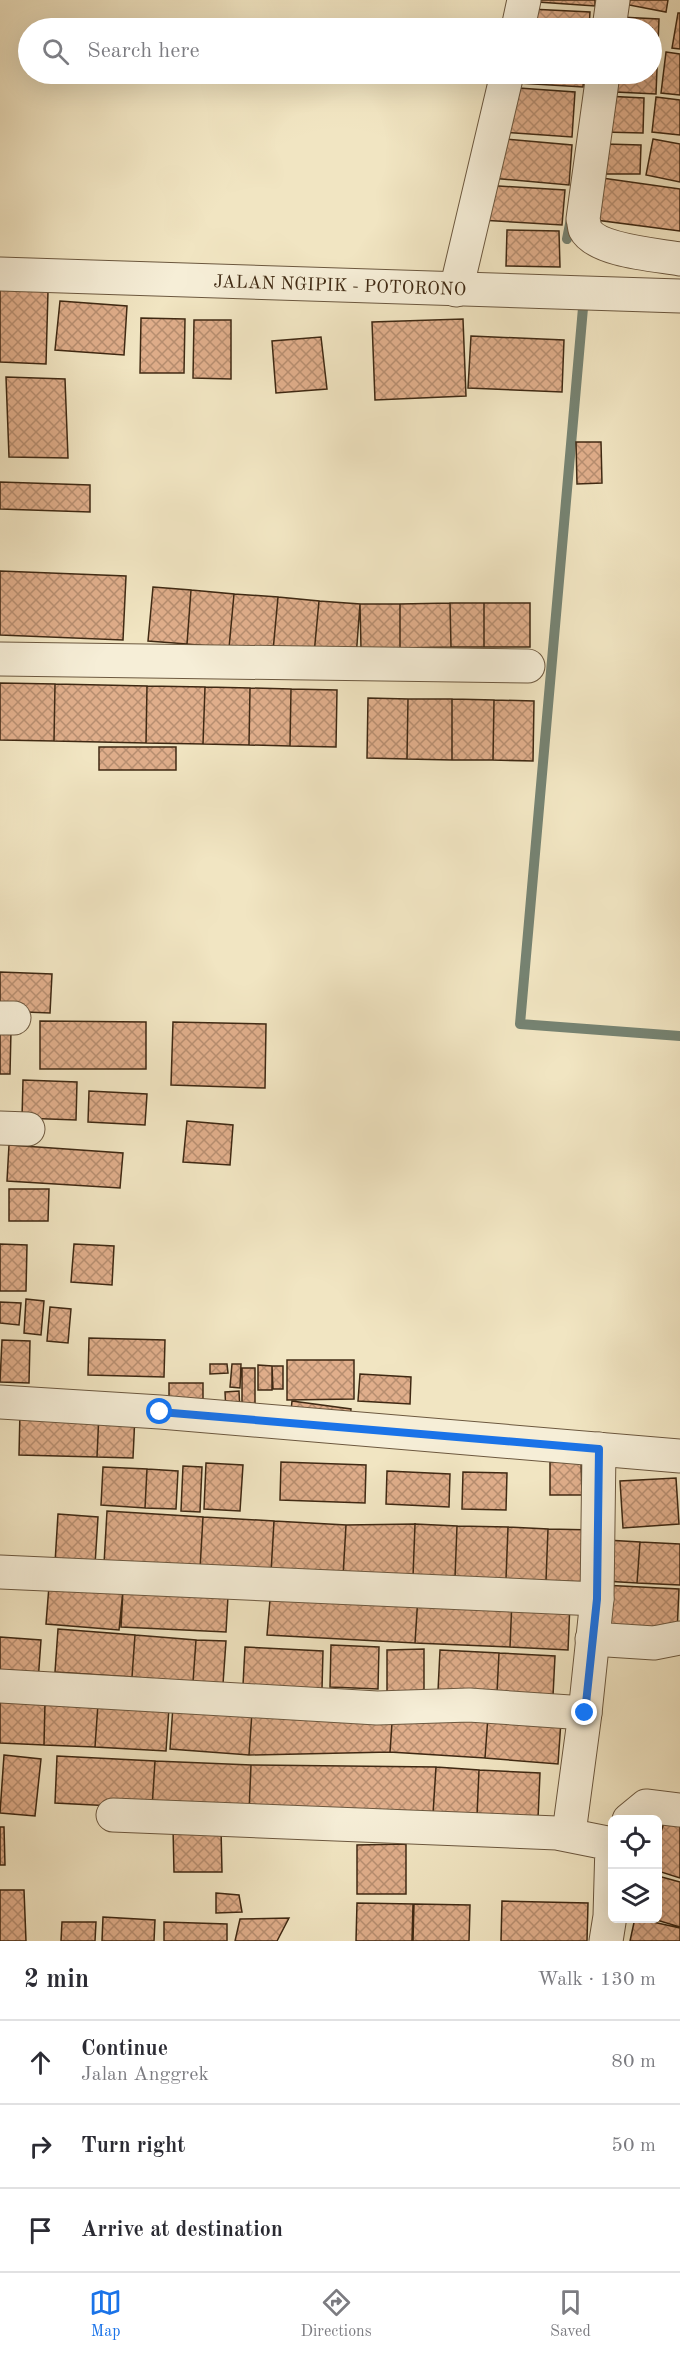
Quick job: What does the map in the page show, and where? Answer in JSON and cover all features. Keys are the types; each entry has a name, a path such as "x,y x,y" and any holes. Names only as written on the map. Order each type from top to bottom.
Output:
{"street":[{"path":"520,18 524,0"},
{"path":"610,18 613,0"},
{"path":"456,290 505,84"},
{"path":"602,84 583,219 585,230 597,240 612,247 680,259"},
{"name":"JALAN NGIPIK - POTORONO","path":"0,274 680,296"},
{"path":"0,659 528,666"},
{"path":"0,1402 160,1412 680,1456"},
{"path":"569,1833 597,1599 599,1449"},
{"path":"0,1572 597,1599"},
{"path":"592,1639 654,1642 680,1638"},
{"path":"0,1686 377,1708 469,1705 585,1713"},
{"path":"635,1815 646,1806 680,1810"},
{"path":"112,1815 569,1833 608,1843"},
{"path":"606,1941 610,1916 611,1869"}],"building":[{"path":"538,0 595,0 595,6 538,2"},
{"path":"630,0 668,0 666,12 629,5"},
{"path":"530,9 590,12 590,18 530,18"},
{"path":"678,13 680,13 680,49 672,48"},
{"path":"666,52 680,54 680,95 661,93"},
{"path":"534,84 583,84 583,87"},
{"path":"616,84 656,84 656,94 616,92"},
{"path":"505,87 575,92 572,137 501,132"},
{"path":"605,96 644,98 643,133 603,132"},
{"path":"656,97 680,100 680,135 652,132"},
{"path":"494,138 572,145 569,185 491,178"},
{"path":"653,139 680,144 680,182 646,175"},
{"path":"605,144 641,145 640,174 604,174"},
{"path":"602,178 680,189 680,231 596,220"},
{"path":"483,185 565,190 562,225 480,220"},
{"path":"507,230 559,231 560,267 506,266"},
{"path":"0,290 48,291 46,364 0,362"},
{"path":"60,301 127,306 124,355 55,350"},
{"path":"141,318 185,319 184,373 140,373"},
{"path":"463,319 466,396 375,400 372,322"},
{"path":"194,320 231,320 231,379 193,378"},
{"path":"471,336 564,340 562,392 468,388"},
{"path":"321,337 327,389 276,393 272,341"},
{"path":"6,377 65,379 68,458 9,457"},
{"path":"576,442 601,442 602,483 577,484"},
{"path":"0,482 90,485 90,512 0,509"},
{"path":"0,571 126,576 123,640 0,635"},
{"path":"153,587 191,590 187,644 148,641"},
{"path":"191,590 234,594 229,648 187,644"},
{"path":"234,594 278,597 273,651 229,648"},
{"path":"278,597 319,601 314,654 273,651"},
{"path":"319,601 360,604 356,658 314,654"},
{"path":"450,603 484,603 484,647 451,647"},
{"path":"450,603 451,647 400,648 400,604"},
{"path":"484,603 530,603 530,647 484,647"},
{"path":"360,604 400,604 400,648 361,648"},
{"path":"0,683 55,684 54,741 0,740"},
{"path":"55,684 147,686 146,743 54,741"},
{"path":"147,686 205,687 203,744 146,743"},
{"path":"205,687 250,688 249,745 203,744"},
{"path":"250,688 291,689 290,746 249,745"},
{"path":"291,689 337,690 336,747 290,746"},
{"path":"368,698 408,699 407,759 367,758"},
{"path":"408,699 452,699 452,760 407,759"},
{"path":"452,699 494,700 493,760 452,760"},
{"path":"494,700 534,701 533,761 493,760"},
{"path":"99,747 176,747 176,770 99,770"},
{"path":"0,972 52,974 50,1013 0,1011"},
{"path":"40,1021 146,1022 146,1069 40,1069"},
{"path":"173,1022 266,1024 265,1088 171,1085"},
{"path":"0,1030 11,1030 10,1074 0,1074"},
{"path":"23,1080 77,1082 76,1120 22,1118"},
{"path":"89,1091 147,1094 145,1125 88,1122"},
{"path":"187,1121 233,1125 230,1165 183,1162"},
{"path":"9,1145 123,1153 120,1188 7,1181"},
{"path":"9,1189 49,1189 48,1221 9,1221"},
{"path":"0,1244 27,1245 26,1291 0,1291"},
{"path":"74,1244 114,1246 112,1285 71,1282"},
{"path":"26,1299 44,1301 41,1335 24,1333"},
{"path":"0,1302 21,1303 19,1325 0,1323"},
{"path":"50,1307 71,1309 68,1343 47,1341"},
{"path":"89,1338 165,1340 164,1377 88,1375"},
{"path":"2,1340 30,1341 29,1383 0,1382"},
{"path":"287,1360 354,1360 354,1399 287,1400"},
{"path":"210,1364 227,1364 228,1373 210,1374"},
{"path":"232,1364 241,1364 240,1388 230,1387"},
{"path":"258,1365 272,1366 272,1390 258,1390"},
{"path":"272,1366 283,1366 283,1389 273,1389"},
{"path":"242,1368 255,1368 255,1404 242,1405"},
{"path":"360,1374 411,1377 410,1404 358,1401"},
{"path":"169,1383 203,1383 203,1401 169,1401"},
{"path":"239,1391 240,1412 226,1413 225,1392"},
{"path":"292,1401 351,1409 350,1419 291,1411"},
{"path":"20,1411 99,1413 97,1457 19,1455"},
{"path":"99,1413 135,1415 133,1458 97,1457"},
{"path":"581,1461 582,1495 550,1495 550,1462"},
{"path":"281,1462 366,1465 365,1503 280,1500"},
{"path":"206,1463 243,1465 240,1511 204,1509"},
{"path":"183,1466 202,1467 200,1512 181,1511"},
{"path":"103,1467 147,1469 145,1508 101,1505"},
{"path":"147,1469 178,1471 176,1509 145,1508"},
{"path":"387,1471 450,1474 449,1507 386,1504"},
{"path":"463,1472 507,1473 506,1510 462,1509"},
{"path":"676,1478 679,1524 623,1528 620,1481"},
{"path":"107,1511 203,1517 200,1569 104,1564"},
{"path":"58,1514 98,1517 95,1565 55,1563"},
{"path":"203,1517 274,1521 271,1573 200,1569"},
{"path":"274,1521 346,1525 343,1577 271,1573"},
{"path":"415,1524 413,1577 343,1577 346,1525"},
{"path":"415,1524 457,1526 455,1578 413,1577"},
{"path":"457,1526 508,1527 506,1579 455,1578"},
{"path":"508,1527 548,1529 546,1581 506,1579"},
{"path":"548,1529 594,1530 592,1582 546,1581"},
{"path":"606,1540 640,1542 637,1583 604,1581"},
{"path":"640,1542 680,1544 680,1585 637,1583"},
{"path":"602,1585 679,1589 677,1633 599,1630"},
{"path":"49,1586 123,1590 119,1630 46,1624"},
{"path":"271,1588 418,1596 415,1643 267,1635"},
{"path":"123,1590 228,1596 226,1632 121,1627"},
{"path":"418,1596 512,1600 510,1647 415,1643"},
{"path":"512,1600 570,1603 568,1650 510,1647"},
{"path":"58,1629 135,1635 132,1677 55,1672"},
{"path":"135,1635 196,1640 193,1682 132,1677"},
{"path":"0,1637 41,1640 38,1682 0,1679"},
{"path":"196,1640 226,1641 223,1684 193,1682"},
{"path":"331,1645 379,1647 378,1689 330,1687"},
{"path":"245,1647 323,1651 322,1689 243,1685"},
{"path":"424,1649 424,1693 387,1694 387,1650"},
{"path":"440,1650 499,1653 497,1693 438,1691"},
{"path":"499,1653 555,1656 553,1696 497,1693"},
{"path":"0,1700 45,1702 44,1745 0,1743"},
{"path":"45,1702 98,1704 95,1747 44,1745"},
{"path":"98,1704 169,1708 166,1751 95,1747"},
{"path":"173,1706 252,1712 249,1755 170,1749"},
{"path":"393,1709 390,1752 249,1755 252,1712"},
{"path":"393,1709 488,1716 485,1758 390,1752"},
{"path":"488,1716 561,1721 558,1764 485,1758"},
{"path":"4,1755 41,1759 35,1816 0,1813"},
{"path":"57,1756 155,1761 152,1808 55,1803"},
{"path":"155,1761 251,1765 249,1813 152,1808"},
{"path":"251,1765 436,1767 433,1814 249,1813"},
{"path":"436,1767 479,1770 477,1816 433,1814"},
{"path":"479,1770 540,1773 538,1819 477,1816"},
{"path":"665,1819 680,1824 680,1878 662,1872 662,1829"},
{"path":"0,1827 4,1827 5,1865 0,1865"},
{"path":"173,1828 221,1828 222,1872 174,1872"},
{"path":"406,1844 406,1894 357,1894 357,1845"},
{"path":"662,1877 680,1882 680,1927 662,1922"},
{"path":"0,1890 24,1890 26,1941 0,1941"},
{"path":"216,1893 239,1895 242,1912 216,1913"},
{"path":"502,1901 588,1903 587,1941 501,1941"},
{"path":"357,1903 413,1904 412,1941 356,1941"},
{"path":"414,1904 470,1905 469,1941 413,1941"},
{"path":"103,1917 155,1920 154,1941 102,1941"},
{"path":"289,1918 277,1941 235,1941 240,1919"},
{"path":"62,1922 96,1922 95,1941 61,1941"},
{"path":"164,1922 227,1924 227,1941 164,1941"},
{"path":"634,1923 658,1923 680,1928 680,1941 630,1941"}],"waterway":[{"path":"567,239 571,219"},
{"path":"583,308 520,1024 680,1036"}],"route":[{"path":"160,1412 599,1449 597,1599 585,1713"}]}
